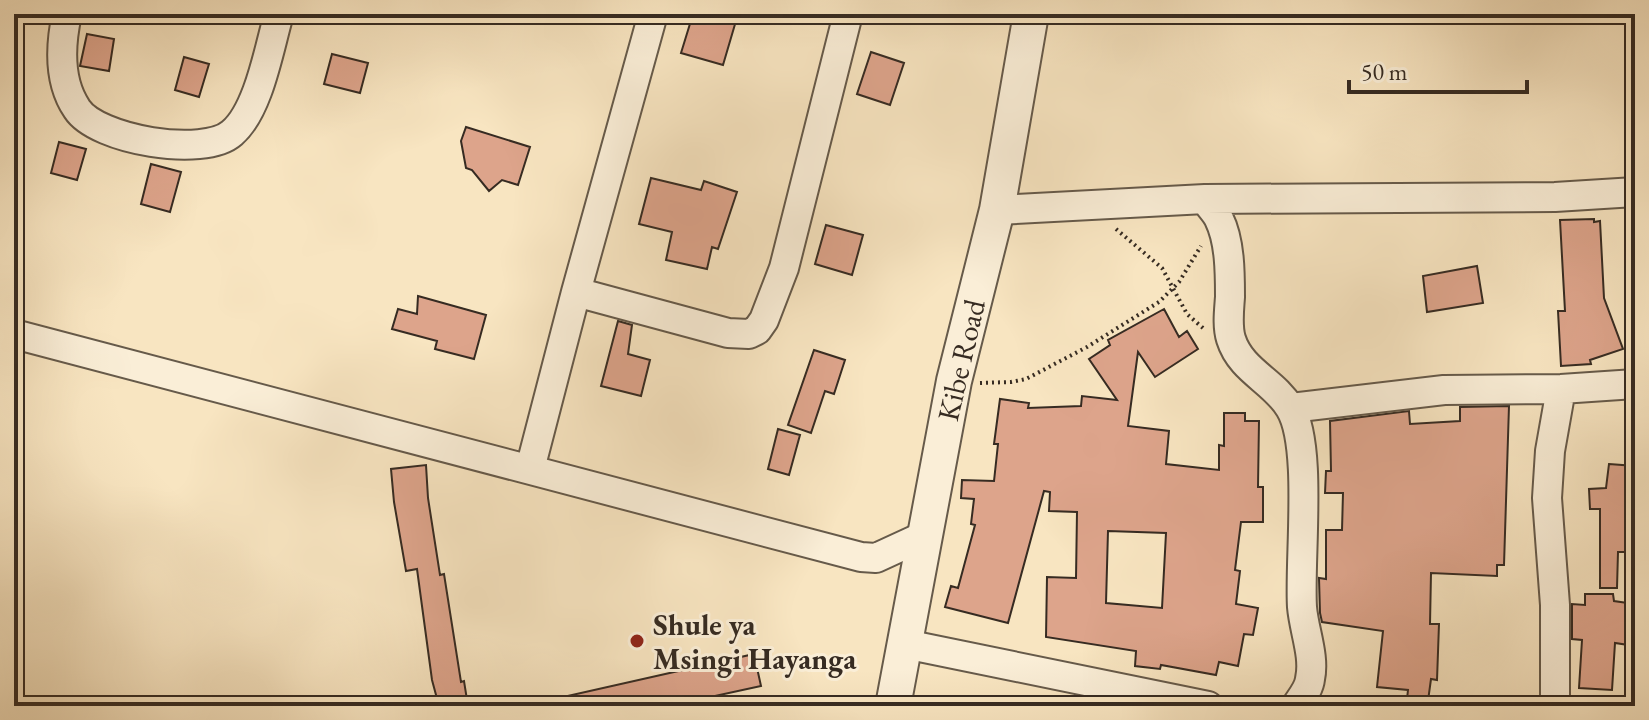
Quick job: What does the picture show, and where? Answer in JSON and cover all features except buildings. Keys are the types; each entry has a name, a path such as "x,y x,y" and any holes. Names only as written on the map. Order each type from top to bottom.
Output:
{"street":[{"path":"67,14 61,43 63,68 68,91 78,111 93,124 128,136 190,145 210,143 230,135 245,118 279,14"},
{"path":"530,469 653,14"},
{"path":"576,292 728,333 749,334 757,330 764,320 784,268 848,14"},
{"name":"Kibe Road","path":"893,706 954,381 997,210 1031,14"},
{"path":"997,210 1085,207 1212,209 1635,192"},
{"path":"1212,209 1227,247 1232,343 1245,364 1291,408 1298,430 1303,460 1301,592 1311,664 1310,682 1296,706"},
{"path":"14,334 868,559 926,535"},
{"path":"1291,408 1444,390 1561,389 1635,384"},
{"path":"1555,706 1555,605 1547,498 1550,451 1561,389"},
{"path":"905,644 1208,706"}],"path":[{"path":"1085,207 1156,262 1193,321 1232,343"},
{"path":"954,381 990,384 1026,379 1087,347 1159,302 1174,289 1212,209"}],"place":[{"name":"Shule ya Msingi Hayanga","path":"637,641"}]}
